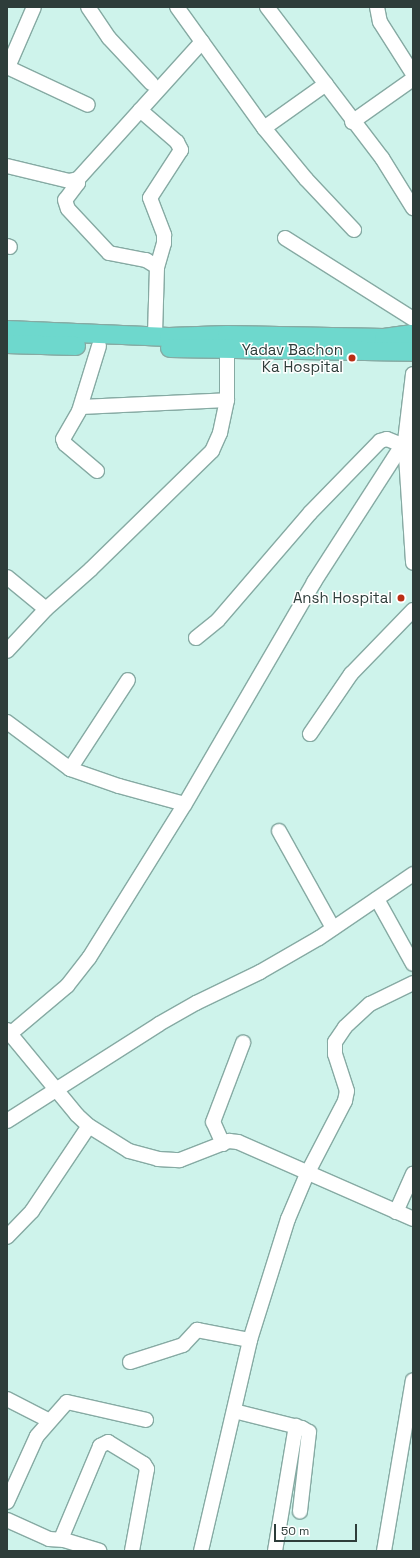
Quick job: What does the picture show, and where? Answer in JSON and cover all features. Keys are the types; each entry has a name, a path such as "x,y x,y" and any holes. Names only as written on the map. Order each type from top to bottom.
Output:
{"main road":[{"path":"7,330 155,336 228,343 413,352"},
{"path":"7,344 99,346 228,343 384,338 413,334"}],"street":[{"path":"34,7 7,67 88,105"},
{"path":"88,7 109,38 151,83"},
{"path":"177,7 264,128 306,179 354,230"},
{"path":"267,7 326,84 352,122 382,158 413,208"},
{"path":"377,7 380,22 413,74"},
{"path":"157,266 146,260 109,253 68,209 65,200 78,183 78,179 202,42"},
{"path":"352,122 413,79"},
{"path":"264,128 326,84"},
{"path":"140,110 177,142 181,150 150,198 164,241 157,266 155,336"},
{"path":"7,166 69,180 78,179"},
{"path":"285,238 413,319"},
{"path":"7,651 46,609 91,569 207,458 220,433 227,400 228,343"},
{"path":"97,471 64,442 65,434 81,407 99,346"},
{"path":"413,374 404,443 413,563"},
{"path":"81,407 227,400"},
{"path":"196,638 223,614 310,513 380,441 387,440 404,443"},
{"path":"404,443 314,582 185,804 77,974 36,1013 8,1032 55,1090 89,1126 129,1151 158,1159 187,1159 223,1144 238,1142 413,1220"},
{"path":"7,577 46,609"},
{"path":"310,734 351,674 413,610"},
{"path":"70,768 128,680"},
{"path":"7,722 70,768 119,786 185,804"},
{"path":"279,832 333,928"},
{"path":"7,1121 165,1021 260,972 333,928 377,900 413,874"},
{"path":"377,900 413,964"},
{"path":"201,1551 250,1340 288,1219 307,1174 337,1118 347,1092 334,1048 337,1038 356,1015 370,1004 413,983"},
{"path":"223,1144 213,1122 243,1043"},
{"path":"7,1237 32,1211 89,1126"},
{"path":"396,1212 413,1174"},
{"path":"130,1362 183,1345 197,1330 250,1340"},
{"path":"384,1551 413,1380"},
{"path":"7,1399 50,1421"},
{"path":"7,1502 37,1436 67,1402 146,1420"},
{"path":"234,1411 306,1429 311,1438 300,1511"},
{"path":"275,1551 296,1426"},
{"path":"61,1539 100,1446 108,1442 144,1464 147,1468 132,1551"},
{"path":"7,1520 49,1539 61,1539 99,1551"}],"place":[{"name":"Yadav Bachon Ka Hospital","path":"352,358"},
{"name":"Ansh Hospital","path":"401,598"}]}
